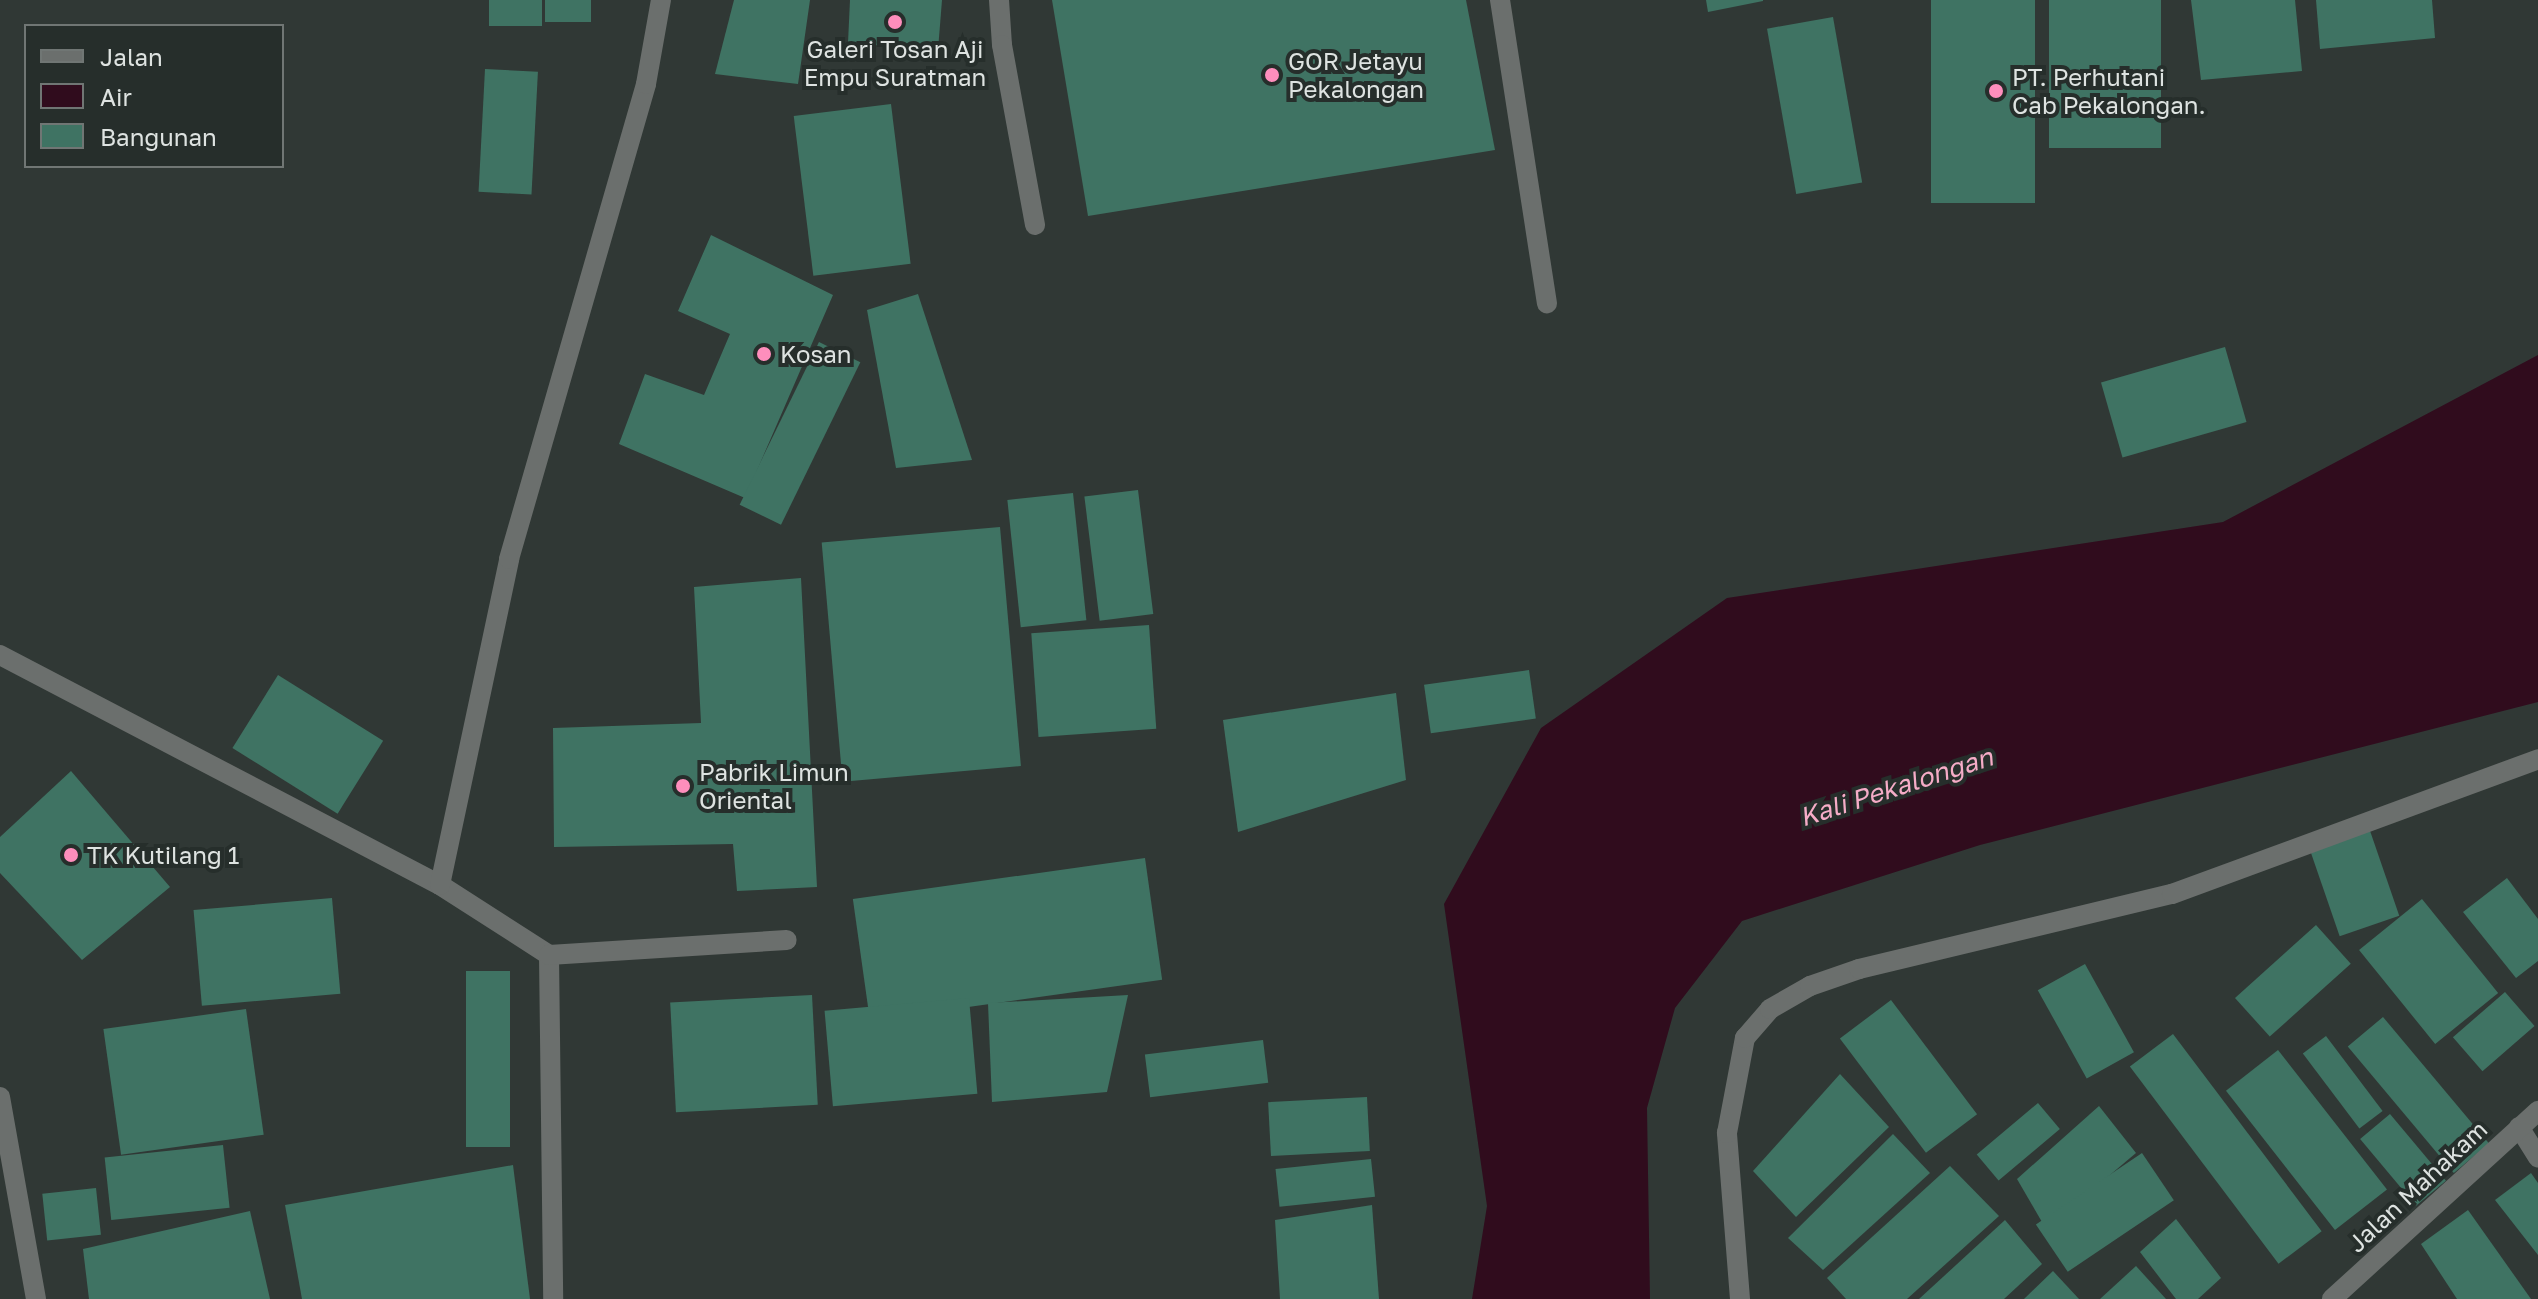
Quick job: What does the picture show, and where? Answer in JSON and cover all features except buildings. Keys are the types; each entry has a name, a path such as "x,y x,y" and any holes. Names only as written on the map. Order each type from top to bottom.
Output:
{"street":[{"path":"440,885 509,559 646,84 661,0"},
{"path":"999,0 1002,45 1035,225"},
{"path":"1500,0 1547,303"},
{"path":"0,655 440,885 549,955 787,940"},
{"path":"1740,1299 1727,1133 1745,1038 1770,1009 1810,986 1859,969 2172,894 2538,759"},
{"path":"549,955 553,1299"},
{"path":"0,1097 36,1299"},
{"name":"Jalan Mahakam","path":"2332,1299 2538,1111"},
{"path":"2519,1127 2538,1158"}],"water":[{"name":"Kali Pekalongan","path":"2538,355 2538,702 1980,845 1742,921 1675,1008 1647,1108 1650,1299 1472,1299 1487,1206 1444,904 1541,728 1727,598 2223,522"}],"place":[{"name":"Galeri Tosan Aji Empu Suratman","path":"895,22"},
{"name":"GOR Jetayu Pekalongan","path":"1272,75"},
{"name":"PT. Perhutani Cab Pekalongan.","path":"1996,91"},
{"name":"Kosan","path":"764,354"},
{"name":"Pabrik Limun Oriental","path":"683,786"},
{"name":"TK Kutilang 1","path":"71,855"}]}
